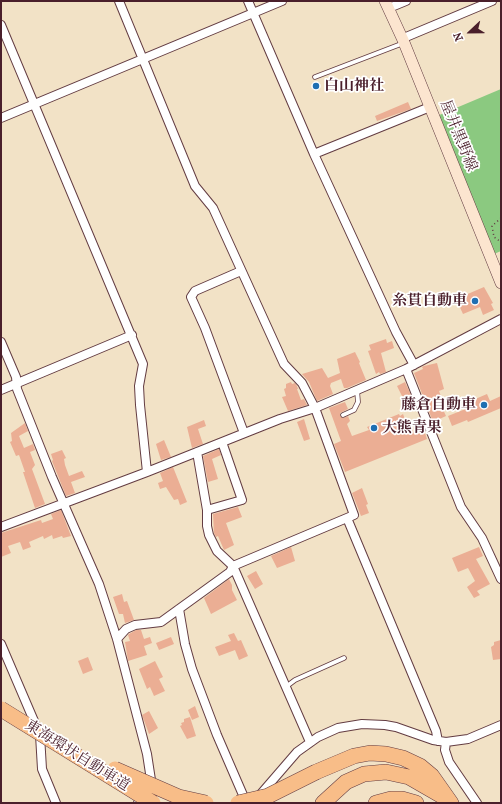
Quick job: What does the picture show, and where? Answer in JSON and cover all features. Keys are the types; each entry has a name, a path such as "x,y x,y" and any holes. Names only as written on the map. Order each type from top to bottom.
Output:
{"highway":[{"name":"東海環状自動車道","path":"1,709 154,803"},
{"name":"東海環状自動車道","path":"1,720 136,803"},
{"path":"42,734 162,791 179,797 206,803"},
{"path":"238,803 268,796 316,772 354,756 370,753 386,754 403,758 420,766 432,776 450,803"},
{"path":"323,803 346,782 364,774 386,772 409,777 426,785 450,803"},
{"path":"332,803 352,788 370,781 388,778 411,785 436,803"},
{"path":"376,803 391,799 416,803"}],"main road":[{"name":"屋井黒野線","path":"387,5 403,40 501,283"}],"street":[{"path":"117,639 126,629 135,625 162,622 230,572 233,566 354,515 315,408 302,383 284,364 213,208 195,186 119,1"},
{"path":"248,1 314,154 396,332 414,365"},
{"path":"1,118 282,1"},
{"path":"387,5 406,1"},
{"path":"403,40 406,37 492,1"},
{"path":"1,25 143,364 139,386 148,472"},
{"path":"314,154 430,107"},
{"path":"241,271 195,291 191,297 205,328 244,433"},
{"path":"1,527 148,472 244,433 315,408 406,369 501,319"},
{"path":"1,390 132,335"},
{"path":"1,342 16,377 17,389 63,503 99,584 117,639 147,754 151,780 136,803"},
{"path":"406,369 461,506 482,538 501,579"},
{"path":"207,510 242,500 222,442"},
{"path":"197,452 207,510 206,526 213,544 217,551 233,566 287,686 310,742"},
{"path":"347,518 442,742 449,762 477,803"},
{"path":"179,609 185,644 192,669 217,734 243,795 244,803"},
{"path":"1,644 40,736 42,769 56,803"},
{"path":"253,803 288,761 310,742 338,728 351,725 373,724 396,726 442,742 468,739 501,725"}],"lane":[{"path":"315,77 400,44 403,40"},
{"path":"343,415 354,410 358,402 357,390"},
{"path":"287,686 295,680 344,658"}],"path":[{"path":"501,218 492,226 494,237 501,242"}],"green space":[{"path":"501,89 501,251 494,254 437,116"}],"building":[{"path":"408,102 411,109 377,121 375,116"},
{"name":"糸貫自動車","path":"484,287 493,303 491,304 494,310 483,315 480,307 463,314 456,299"},
{"path":"386,339 387,343 392,341 394,348 381,353 386,372 380,374 379,372 376,374 368,351 371,350 369,345"},
{"path":"355,352 366,380 347,388 344,388 341,379 331,383 330,386 333,394 317,401 309,382 302,374 322,368 328,378 340,373 337,359"},
{"path":"437,363 444,389 439,391 444,404 441,405 446,416 433,422 414,373 423,369 422,367 424,366"},
{"path":"291,382 292,384 295,383 301,400 304,399 307,405 288,411 282,397 286,396 284,389 286,388 286,384"},
{"path":"405,382 411,395 403,398 397,386"},
{"name":"藤倉自動車","path":"487,394 490,401 501,396 501,408 468,422 467,420 452,426 448,416 468,408 466,403"},
{"path":"345,402 348,409 340,413 340,416 343,418 348,416 350,421 347,424 352,436 369,430 367,427 399,414 400,416 403,414 406,422 409,420 414,434 424,430 427,439 345,472 334,444 341,441 329,408"},
{"path":"304,419 310,439 304,441 297,422"},
{"path":"204,420 206,426 198,429 203,444 192,448 187,427"},
{"path":"25,423 28,431 19,436 24,448 33,444 35,450 30,452 35,465 32,469 45,504 35,508 19,455 16,456 10,442 12,441 11,433"},
{"path":"164,440 171,457 161,460 156,444"},
{"path":"219,449 221,455 212,459 218,479 208,482 203,456"},
{"path":"62,450 66,458 64,459 65,465 69,476 82,471 85,477 71,482 75,493 66,496 52,461 51,454"},
{"path":"173,467 187,502 180,505 178,499 174,500 166,487 160,489 158,483 163,481 160,473"},
{"path":"362,488 368,504 366,505 369,513 361,516 352,493"},
{"path":"238,507 242,517 226,523 234,545 224,550 218,536 216,537 214,533 213,514"},
{"path":"61,510 71,536 63,538 62,536 53,539 52,535 44,539 43,536 29,542 31,547 23,550 20,542 8,546 11,553 1,557 1,533 41,520 42,523 53,519 51,514"},
{"path":"291,547 295,561 277,568 271,556"},
{"path":"479,547 483,556 476,559 490,584 477,591 480,595 474,598 467,587 475,581 468,568 458,572 452,558"},
{"path":"256,571 263,584 255,589 247,576"},
{"path":"229,579 237,600 211,614 204,598"},
{"path":"122,594 124,602 127,601 134,620 125,623 123,614 119,614 113,597"},
{"path":"136,630 141,630 144,639 150,637 152,643 144,646 147,655 128,661 125,642 130,641 128,635"},
{"path":"234,633 238,641 241,640 248,656 239,660 235,650 219,656 215,647 231,641 228,635"},
{"path":"171,637 174,644 159,650 156,643"},
{"path":"501,640 501,659 493,660 491,647 494,645 494,642"},
{"path":"88,657 93,670 83,674 78,661"},
{"path":"155,661 163,677 159,679 165,691 154,696 150,687 147,689 139,669"},
{"path":"195,706 199,717 192,720 188,710"},
{"path":"149,711 158,728 149,734 142,715"},
{"path":"190,717 196,736 187,739 180,726 182,725 181,723 184,722 184,719"}],"place":[{"name":"白山神社","path":"316,86"},
{"name":"糸貫自動車","path":"475,301"},
{"name":"藤倉自動車","path":"484,405"},
{"name":"大熊青果","path":"374,428"}]}
